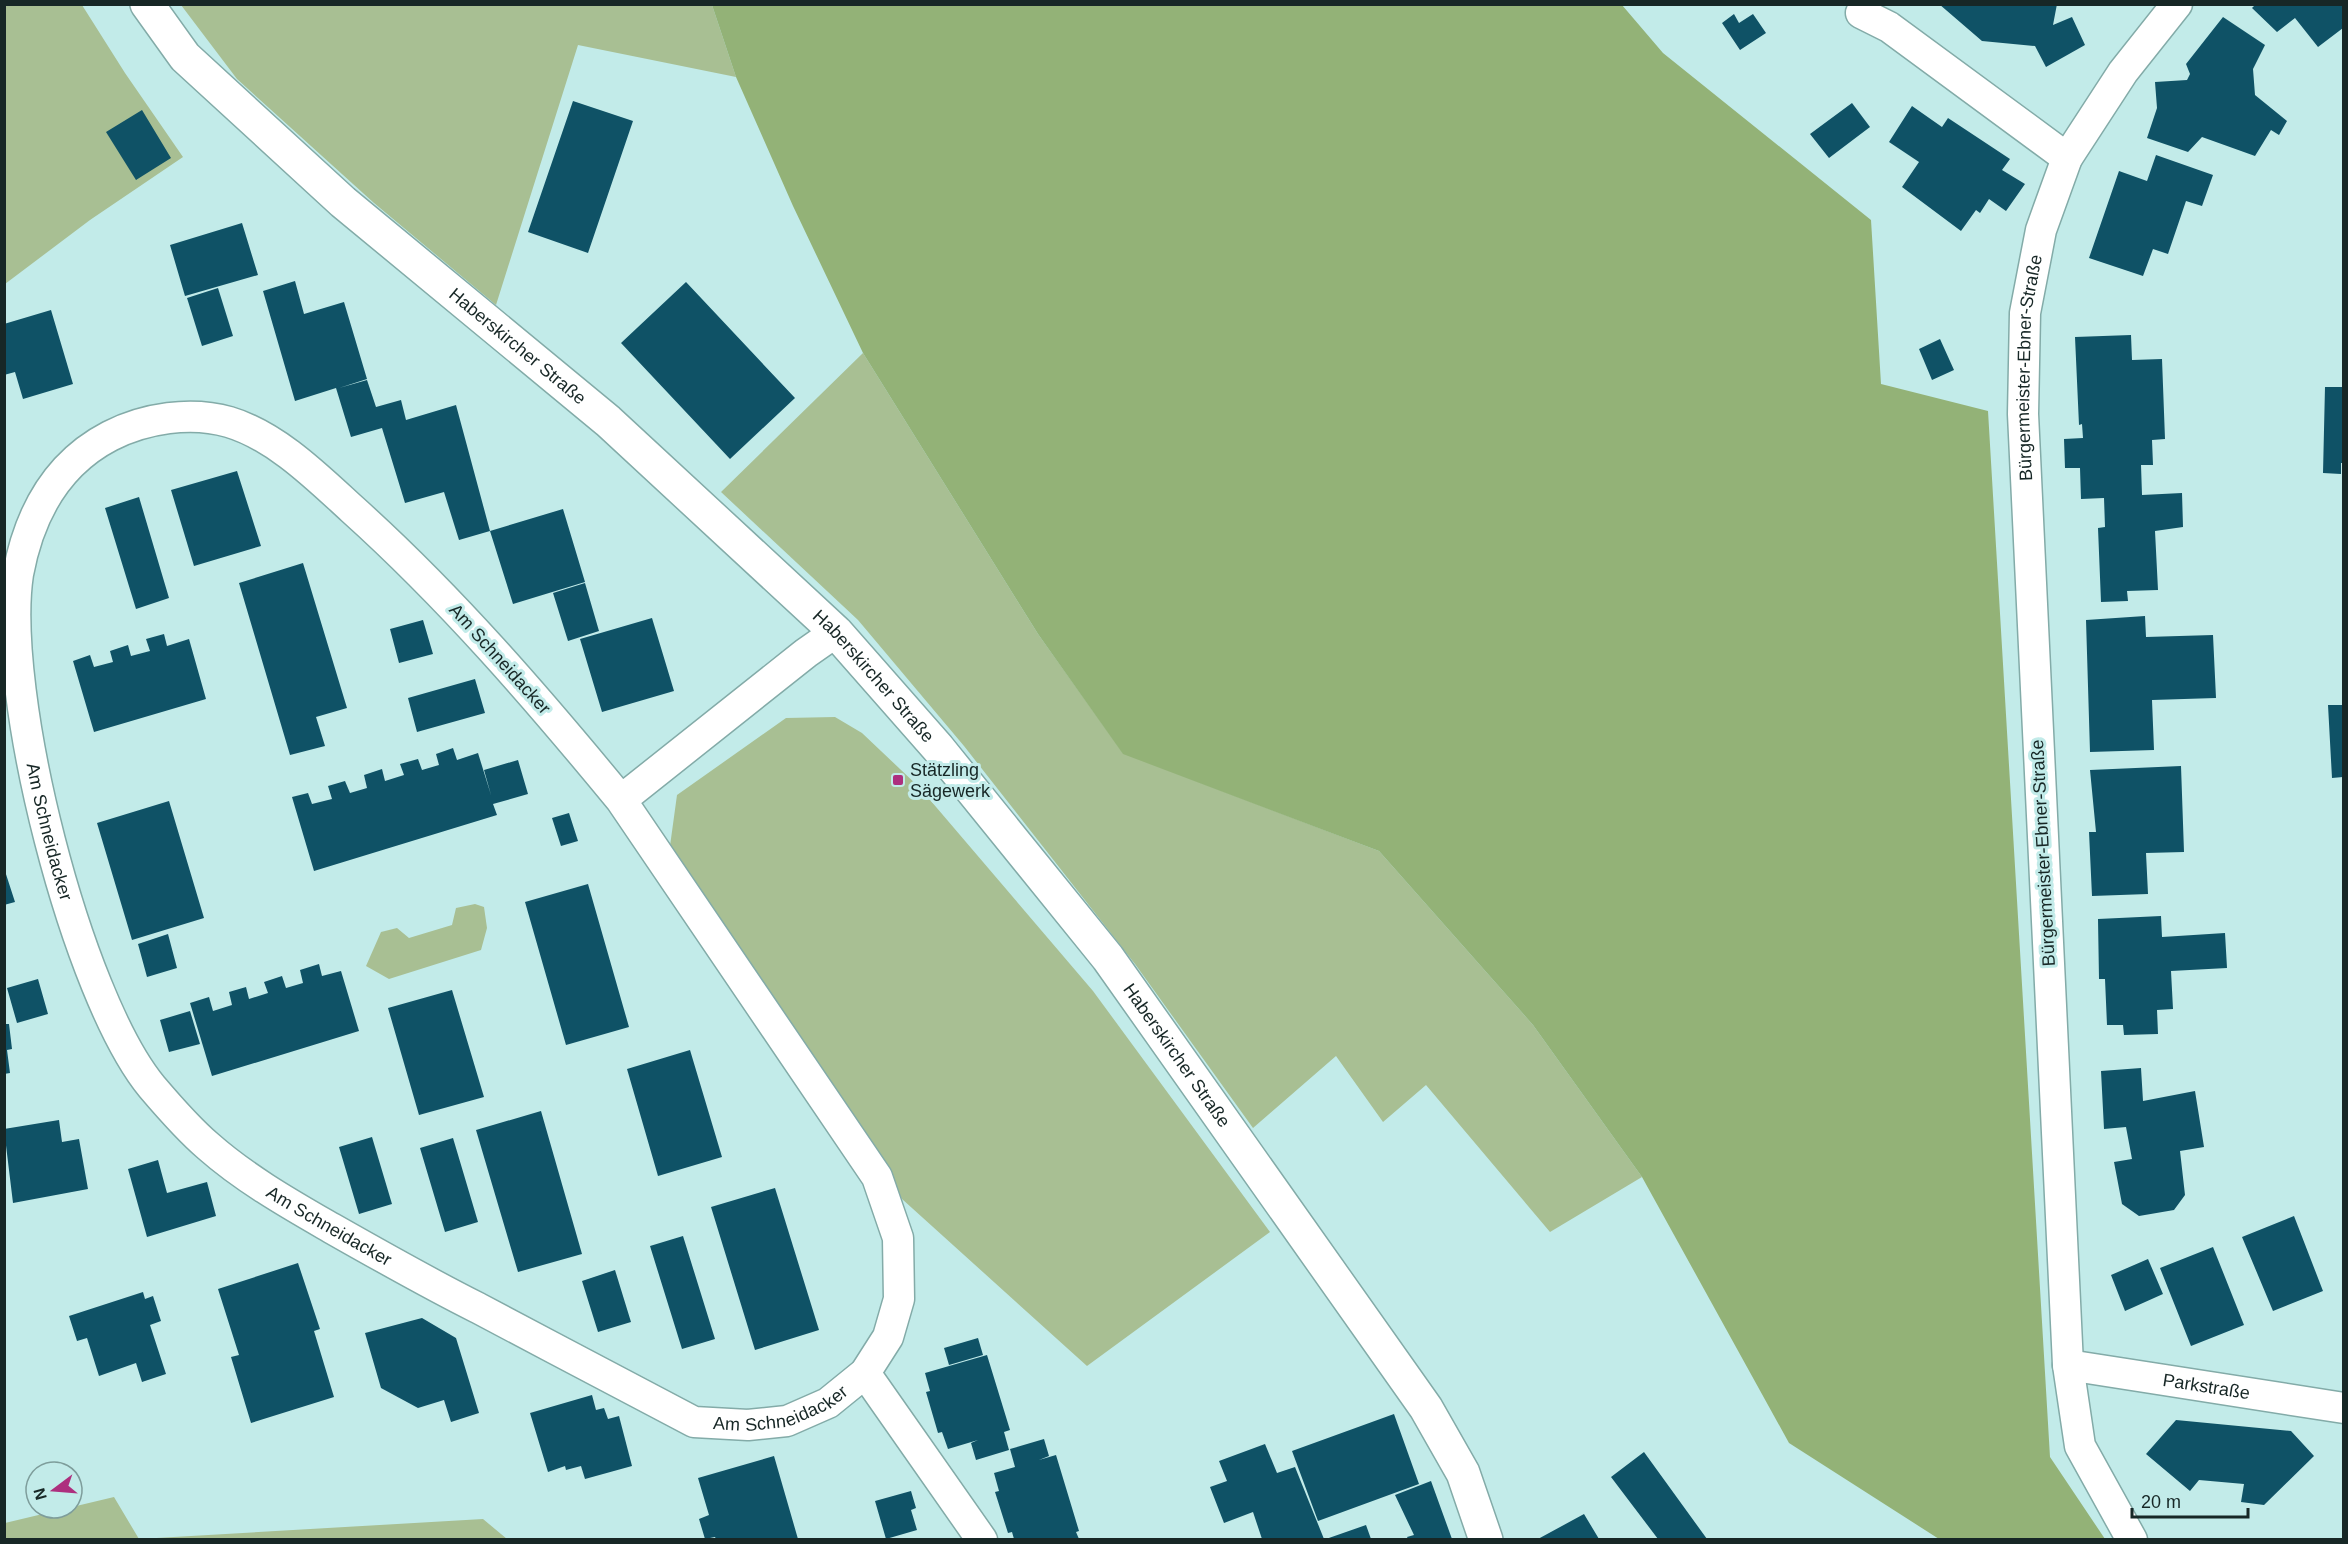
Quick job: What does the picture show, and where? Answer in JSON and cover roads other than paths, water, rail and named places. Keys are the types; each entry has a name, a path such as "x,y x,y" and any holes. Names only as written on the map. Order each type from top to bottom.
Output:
{"street":[{"name":"Haberskircher Straße","path":"147,4 185,57 343,202 608,421 836,632 938,748 1108,958 1426,1408 1463,1473 1486,1539"},
{"name":"Bürgermeister-Ebner-Straße","path":"2132,1539 2080,1446 2068,1365 2024,414 2025,313 2041,231 2067,158 2123,72 2177,4"},
{"path":"1861,13 1890,27 2067,158"},
{"name":"Am Schneidacker","path":"182,417 227,422 248,430 308,469 422,573 545,707 621,800 877,1177 898,1238 899,1299 888,1337 865,1373 828,1403 787,1420 748,1425 694,1422 398,1267 300,1210 231,1165 205,1144 150,1084 126,1047 104,1006 60,878 41,807 16,662 17,578 30,529 45,498 69,463 96,444 128,427 182,417"},
{"path":"621,800 806,653 836,632"},
{"name":"Parkstraße","path":"2068,1365 2343,1408"},
{"name":"Am Schneidacker","path":"865,1373 982,1539"}],"place":[{"name":"Stätzling Sägewerk","path":"898,780"}]}
